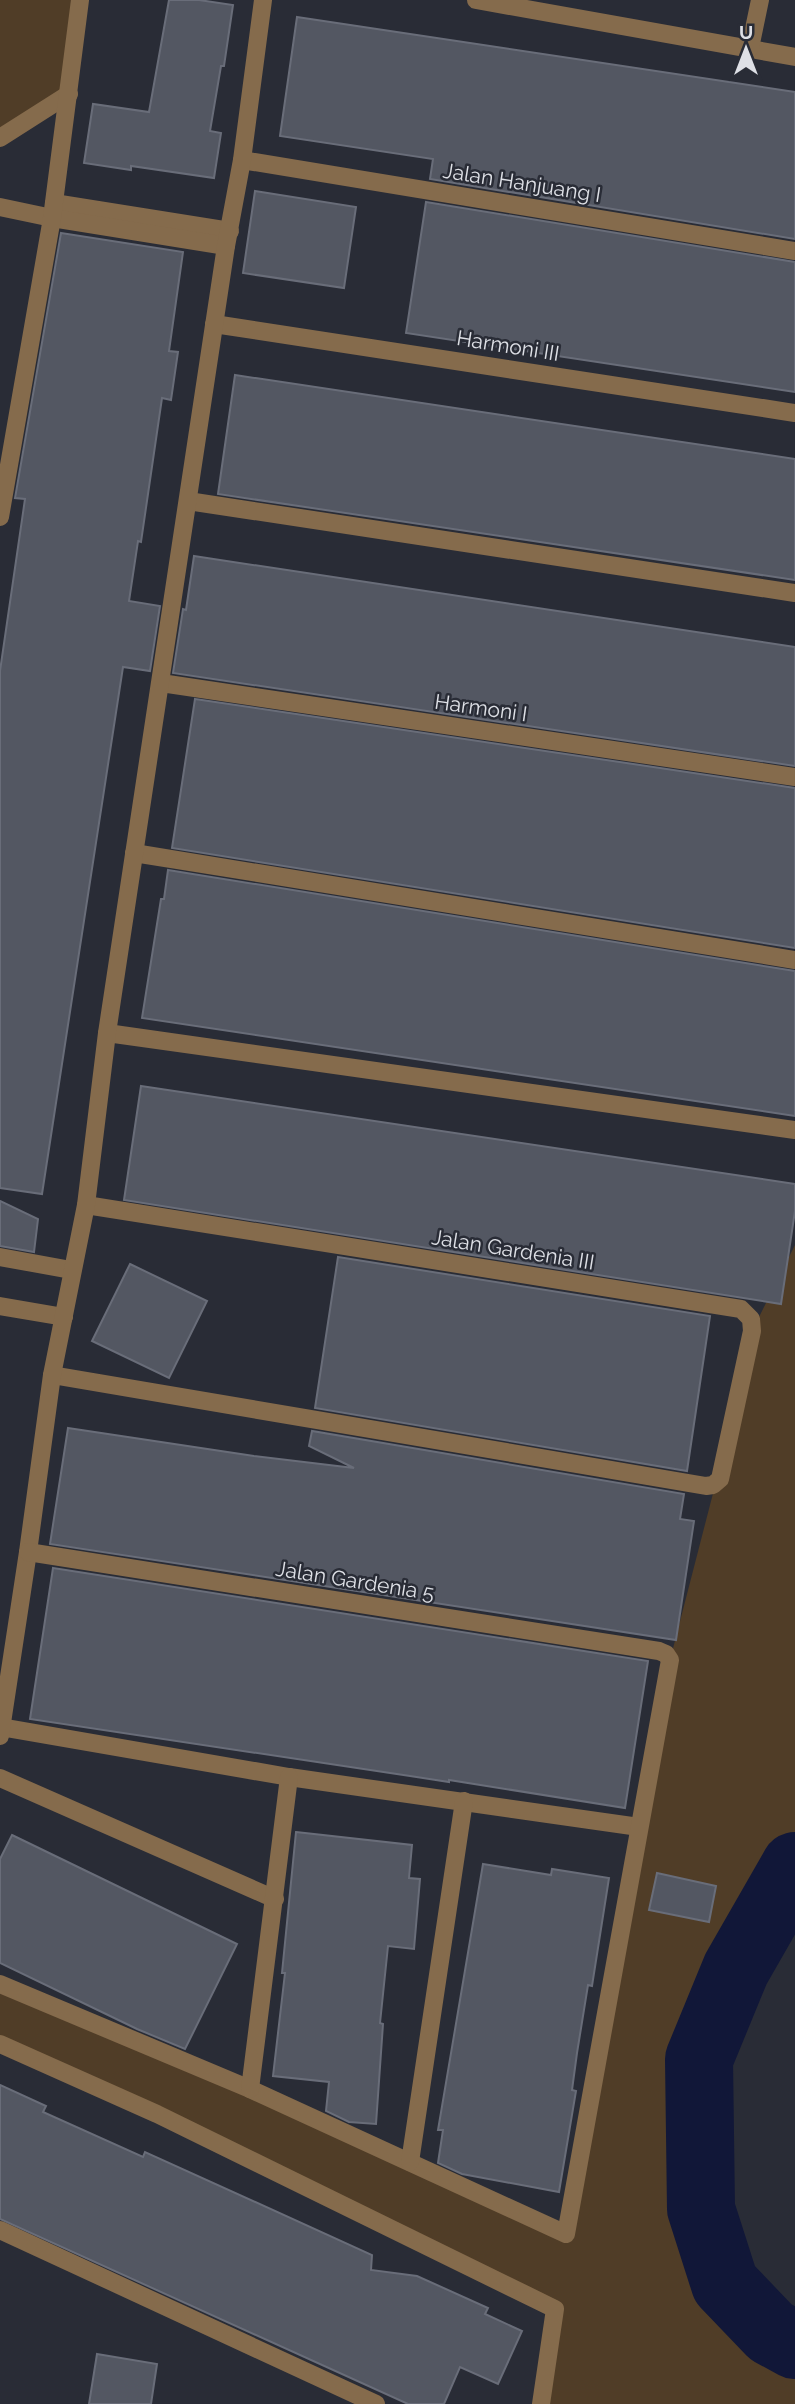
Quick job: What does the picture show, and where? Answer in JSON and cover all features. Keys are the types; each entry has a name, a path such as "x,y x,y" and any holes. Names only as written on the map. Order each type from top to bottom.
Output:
{"street":[{"path":"0,517 53,211 80,0"},
{"path":"0,1984 250,2089 566,2234 639,1827 1,1732 52,1375 86,1205 107,1033 214,324 242,160 263,0"},
{"path":"476,0 795,57"},
{"path":"750,48 760,0"},
{"path":"0,138 69,94"},
{"name":"Jalan Hanjuang I","path":"242,160 795,251"},
{"path":"0,207 53,211 228,239"},
{"name":"Harmoni III","path":"214,324 795,413"},
{"path":"188,501 795,593"},
{"name":"Harmoni I","path":"161,684 795,777"},
{"path":"134,853 795,960"},
{"path":"107,1033 795,1130"},
{"name":"Jalan Gardenia III","path":"52,1375 706,1486 713,1485 720,1479 752,1331 751,1319 741,1309 86,1205"},
{"path":"0,1257 71,1270"},
{"path":"0,1306 64,1317"},
{"name":"Jalan Gardenia 5","path":"28,1552 666,1654 670,1660 639,1827"},
{"path":"250,2089 289,1777"},
{"path":"0,1778 275,1899"},
{"path":"410,2162 464,1801"},
{"path":"0,2044 157,2114 555,2309 541,2404"},
{"path":"0,2230 370,2403"}],"shaded area":[{"path":"0,0 80,0 69,94 0,138"},
{"path":"795,1245 795,1867 754,1937 699,2059 701,2209 725,2284 771,2332 795,2344 795,2404 545,2404 555,2309 0,2044 0,1984 566,2234 670,1660 758,1319"}],"building":[{"path":"169,0 199,0 233,5 224,66 221,66 210,131 221,133 214,178 131,166 131,170 84,163 93,104 149,112"},
{"path":"297,17 795,92 795,239 430,179 433,159 280,136"},
{"path":"255,191 356,207 344,288 243,273"},
{"path":"426,202 795,262 795,392 406,333"},
{"path":"61,233 183,252 169,351 178,352 171,400 162,398 141,542 138,541 129,601 160,606 150,671 123,667 42,1194 0,1188 0,671 25,499 15,498"},
{"path":"235,375 795,459 795,580 218,494"},
{"path":"194,556 795,647 795,766 173,673"},
{"path":"195,699 795,788 795,948 172,848"},
{"path":"168,870 795,971 795,1116 142,1018"},
{"path":"141,1086 795,1184 795,1211 781,1304 124,1200"},
{"path":"0,1201 38,1219 34,1252 0,1246"},
{"path":"338,1257 710,1316 687,1471 315,1408"},
{"path":"130,1264 207,1301 169,1378 92,1341"},
{"path":"68,1428 354,1468 309,1446 312,1431 684,1494 680,1519 694,1521 676,1640 50,1544"},
{"path":"53,1568 648,1661 625,1808 30,1719"},
{"path":"296,1832 412,1845 409,1878 420,1879 414,1949 388,1946 380,2023 383,2024 376,2124 349,2122 326,2111 329,2082 273,2076 285,1973 282,1973"},
{"path":"12,1835 237,1944 185,2049 0,1963 0,1859"},
{"path":"483,1864 551,1875 552,1869 609,1878 592,1986 588,1985 577,2053 572,2090 576,2091 559,2192 462,2174 438,2163 443,2130 438,2130"},
{"path":"657,1873 716,1886 709,1922 649,1910"},
{"path":"0,2085 46,2106 43,2112 143,2157 145,2152 372,2255 371,2270 417,2276 488,2308 485,2314 522,2331 498,2384 460,2367 444,2404 408,2404 0,2219"},
{"path":"97,2354 157,2364 151,2404 89,2404"}],"waterway":[{"path":"795,1866 736,1969 699,2059 701,2209 725,2284 771,2332 795,2345"}]}
